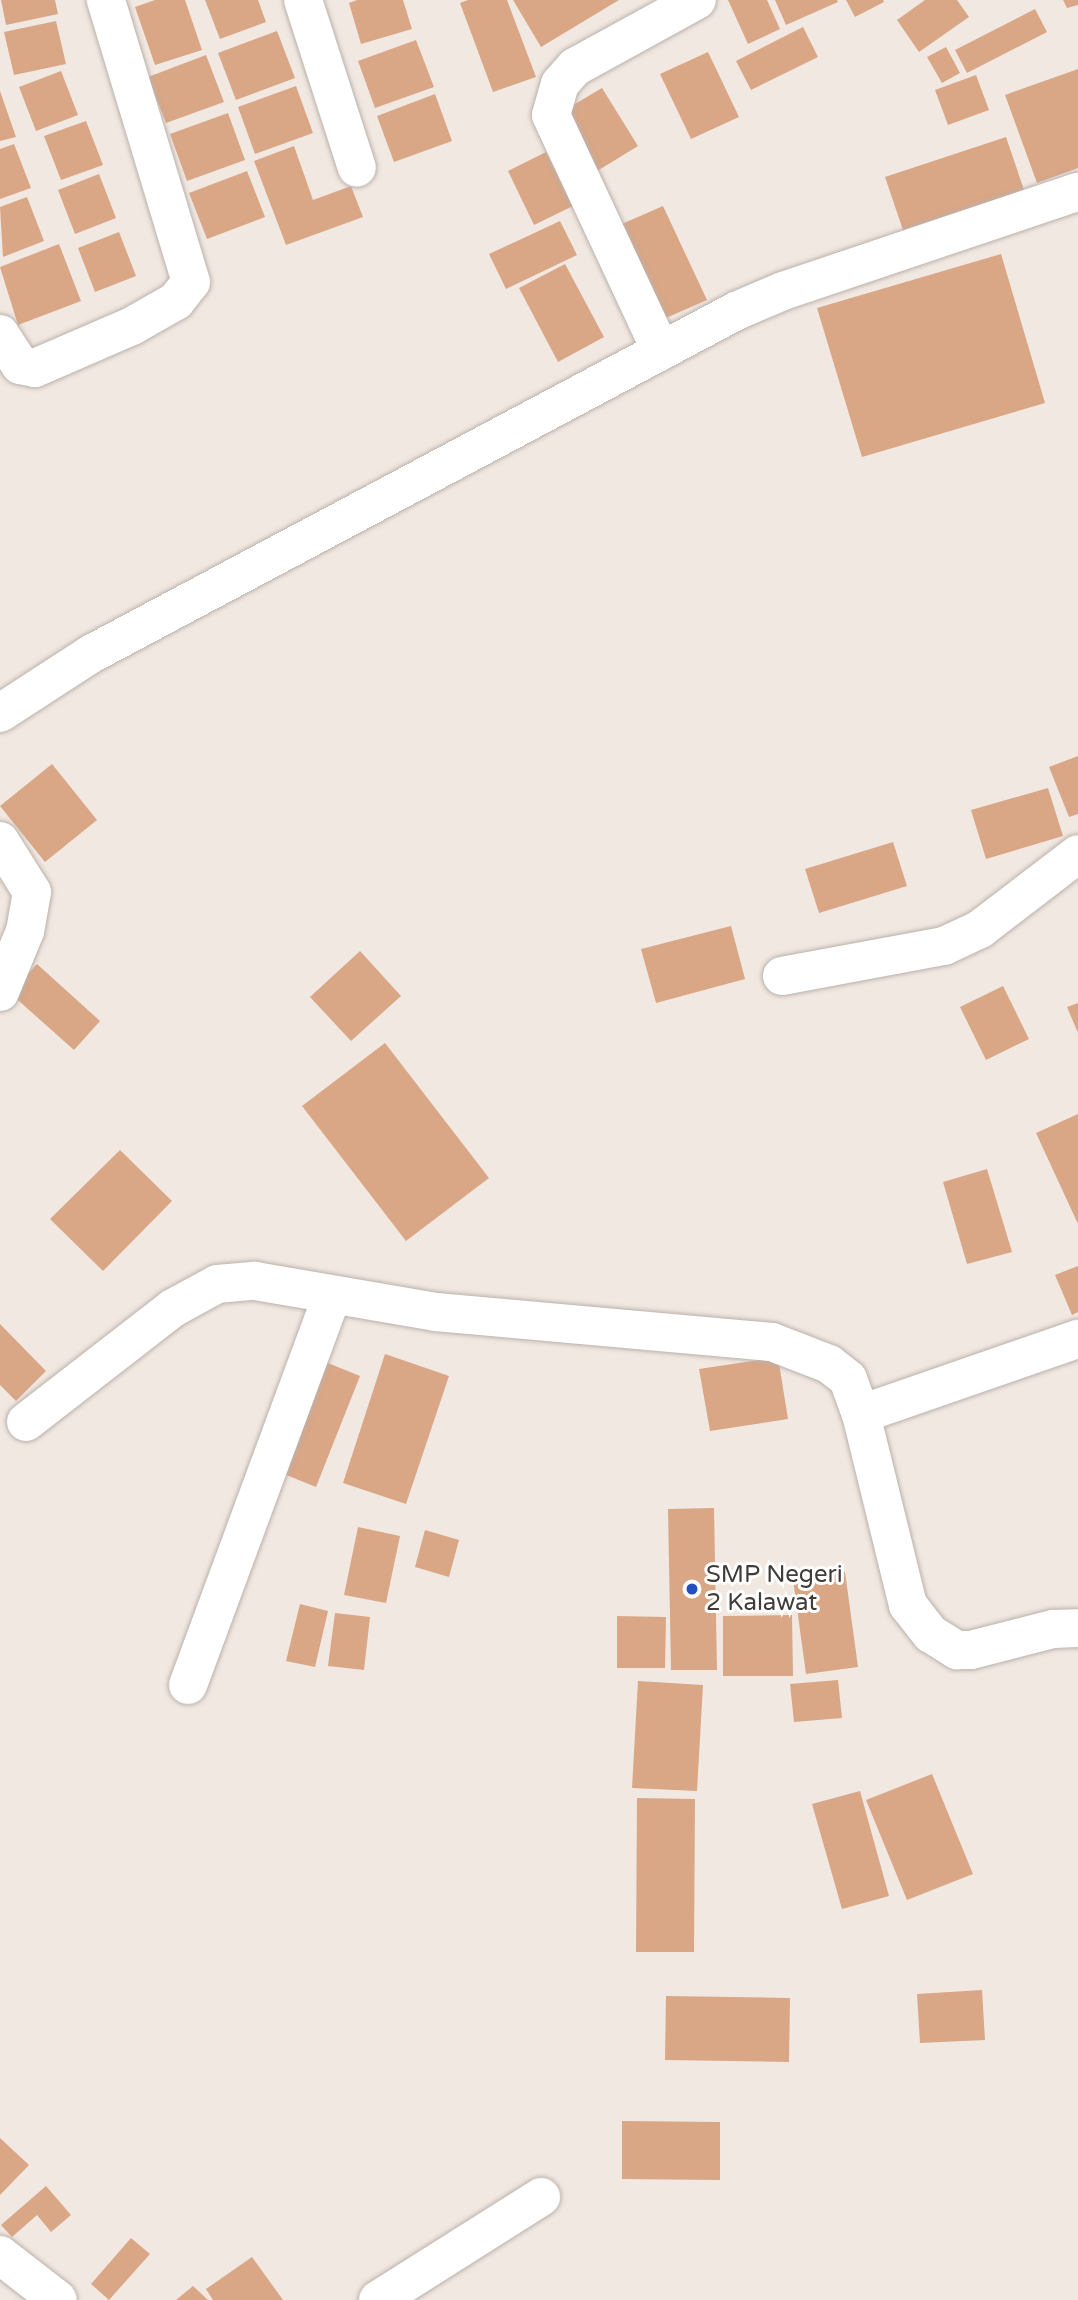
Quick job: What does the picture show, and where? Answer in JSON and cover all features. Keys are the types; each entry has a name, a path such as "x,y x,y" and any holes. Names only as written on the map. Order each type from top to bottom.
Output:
{"street":[{"path":"0,334 20,365 35,368 132,326 176,301 191,282 106,0"},
{"path":"303,0 357,169"},
{"path":"661,351 551,115 560,84 575,67 697,0"},
{"path":"0,713 91,654 661,351 783,291 1078,192"},
{"path":"0,841 32,892 25,931 0,992"},
{"path":"782,976 944,946 980,929 1078,853"},
{"path":"26,1422 173,1308 217,1284 255,1281 436,1312 772,1342 807,1353 841,1372 862,1414 908,1605 931,1634 957,1650 971,1650 1053,1629 1078,1628"},
{"path":"188,1685 332,1296"},
{"path":"862,1414 1078,1339"},
{"path":"378,2300 541,2197"},
{"path":"0,2255 58,2300"}],"building":[{"path":"1,0 55,0 58,14 6,25"},
{"path":"155,0 185,0 202,50 155,65 135,7"},
{"path":"205,0 258,0 266,22 220,39"},
{"path":"357,0 403,0 412,29 361,44 349,3"},
{"path":"468,0 507,0 536,77 493,92 460,3"},
{"path":"513,0 619,0 541,47"},
{"path":"728,0 767,0 780,29 748,44"},
{"path":"775,0 837,0 838,2 786,25"},
{"path":"846,0 883,0 884,2 855,17"},
{"path":"925,0 957,0 969,17 919,52 897,20"},
{"path":"1063,0 1078,0 1078,5 1067,8"},
{"path":"1035,9 1047,32 967,73 955,50"},
{"path":"56,21 66,64 14,75 4,32"},
{"path":"803,27 818,57 751,90 736,61"},
{"path":"277,31 295,78 236,100 218,53"},
{"path":"416,40 434,87 375,108 358,61"},
{"path":"946,47 960,73 942,83 927,57"},
{"path":"708,52 739,117 691,139 660,74"},
{"path":"206,55 224,102 166,123 148,77"},
{"path":"1078,69 1078,168 1037,183 1005,95"},
{"path":"61,71 78,115 36,131 19,87"},
{"path":"976,75 989,110 948,125 935,90"},
{"path":"296,86 313,133 255,154 238,107"},
{"path":"602,88 638,146 589,176 553,117"},
{"path":"0,91 16,137 0,141"},
{"path":"435,94 452,141 394,162 377,116"},
{"path":"228,113 245,160 187,181 170,134"},
{"path":"86,121 103,165 61,180 44,136"},
{"path":"1006,137 1024,190 903,230 885,177"},
{"path":"14,144 31,188 0,199 0,149"},
{"path":"294,146 313,200 351,186 363,217 286,245 254,161"},
{"path":"546,152 573,206 534,225 508,171"},
{"path":"247,171 265,217 207,239 189,193"},
{"path":"99,174 116,218 75,234 58,190"},
{"path":"27,197 44,241 3,257 0,207"},
{"path":"663,206 707,300 659,321 615,227"},
{"path":"560,221 577,255 506,289 489,254"},
{"path":"119,232 136,276 95,292 78,248"},
{"path":"59,244 81,301 18,325 0,267"},
{"path":"1001,254 1045,403 862,457 817,308"},
{"path":"565,264 604,337 558,362 519,288"},
{"path":"1078,756 1078,814 1069,817 1049,767"},
{"path":"52,764 97,820 45,862 0,806"},
{"path":"1048,788 1063,836 986,859 971,810"},
{"path":"893,842 907,886 819,913 805,869"},
{"path":"731,926 745,979 656,1003 641,949"},
{"path":"360,951 401,996 351,1041 310,997"},
{"path":"37,964 100,1021 74,1050 10,993"},
{"path":"1003,986 1029,1039 986,1060 960,1007"},
{"path":"1078,1003 1078,1033 1067,1007"},
{"path":"385,1043 489,1178 406,1241 302,1106"},
{"path":"1078,1114 1078,1224 1036,1133"},
{"path":"120,1150 172,1201 103,1271 50,1219"},
{"path":"987,1169 1012,1252 967,1264 943,1182"},
{"path":"1078,1266 1078,1312 1072,1315 1055,1275"},
{"path":"0,1324 46,1371 16,1401 0,1385"},
{"path":"385,1354 449,1376 406,1504 343,1483"},
{"path":"778,1357 788,1419 710,1431 699,1369"},
{"path":"318,1359 360,1376 316,1487 274,1470"},
{"name":"SMP Negeri 2 Kalawat","path":"714,1508 717,1670 671,1670 668,1509"},
{"path":"358,1527 400,1536 386,1603 344,1595"},
{"path":"425,1530 459,1540 449,1577 415,1567"},
{"path":"845,1572 858,1667 806,1674 793,1579"},
{"path":"300,1604 328,1611 315,1667 286,1661"},
{"path":"335,1613 370,1617 364,1670 328,1666"},
{"path":"792,1615 793,1676 723,1676 723,1616"},
{"path":"617,1616 666,1617 665,1668 617,1668"},
{"path":"838,1680 842,1718 794,1722 790,1684"},
{"path":"638,1681 703,1685 697,1791 632,1788"},
{"path":"932,1774 973,1874 907,1900 866,1800"},
{"path":"860,1791 889,1896 842,1909 812,1804"},
{"path":"637,1798 695,1799 694,1952 636,1952"},
{"path":"982,1990 985,2040 920,2043 917,1994"},
{"path":"666,1996 790,1998 789,2062 665,2060"},
{"path":"622,2121 720,2122 720,2180 622,2179"},
{"path":"0,2138 29,2165 0,2195"},
{"path":"46,2186 71,2215 51,2232 37,2215 12,2237 1,2225"},
{"path":"131,2238 150,2254 109,2300 91,2284"},
{"path":"252,2257 283,2300 213,2300 206,2289"},
{"path":"193,2286 208,2300 176,2300"}],"place":[{"name":"SMP Negeri 2 Kalawat","path":"692,1589"}]}
